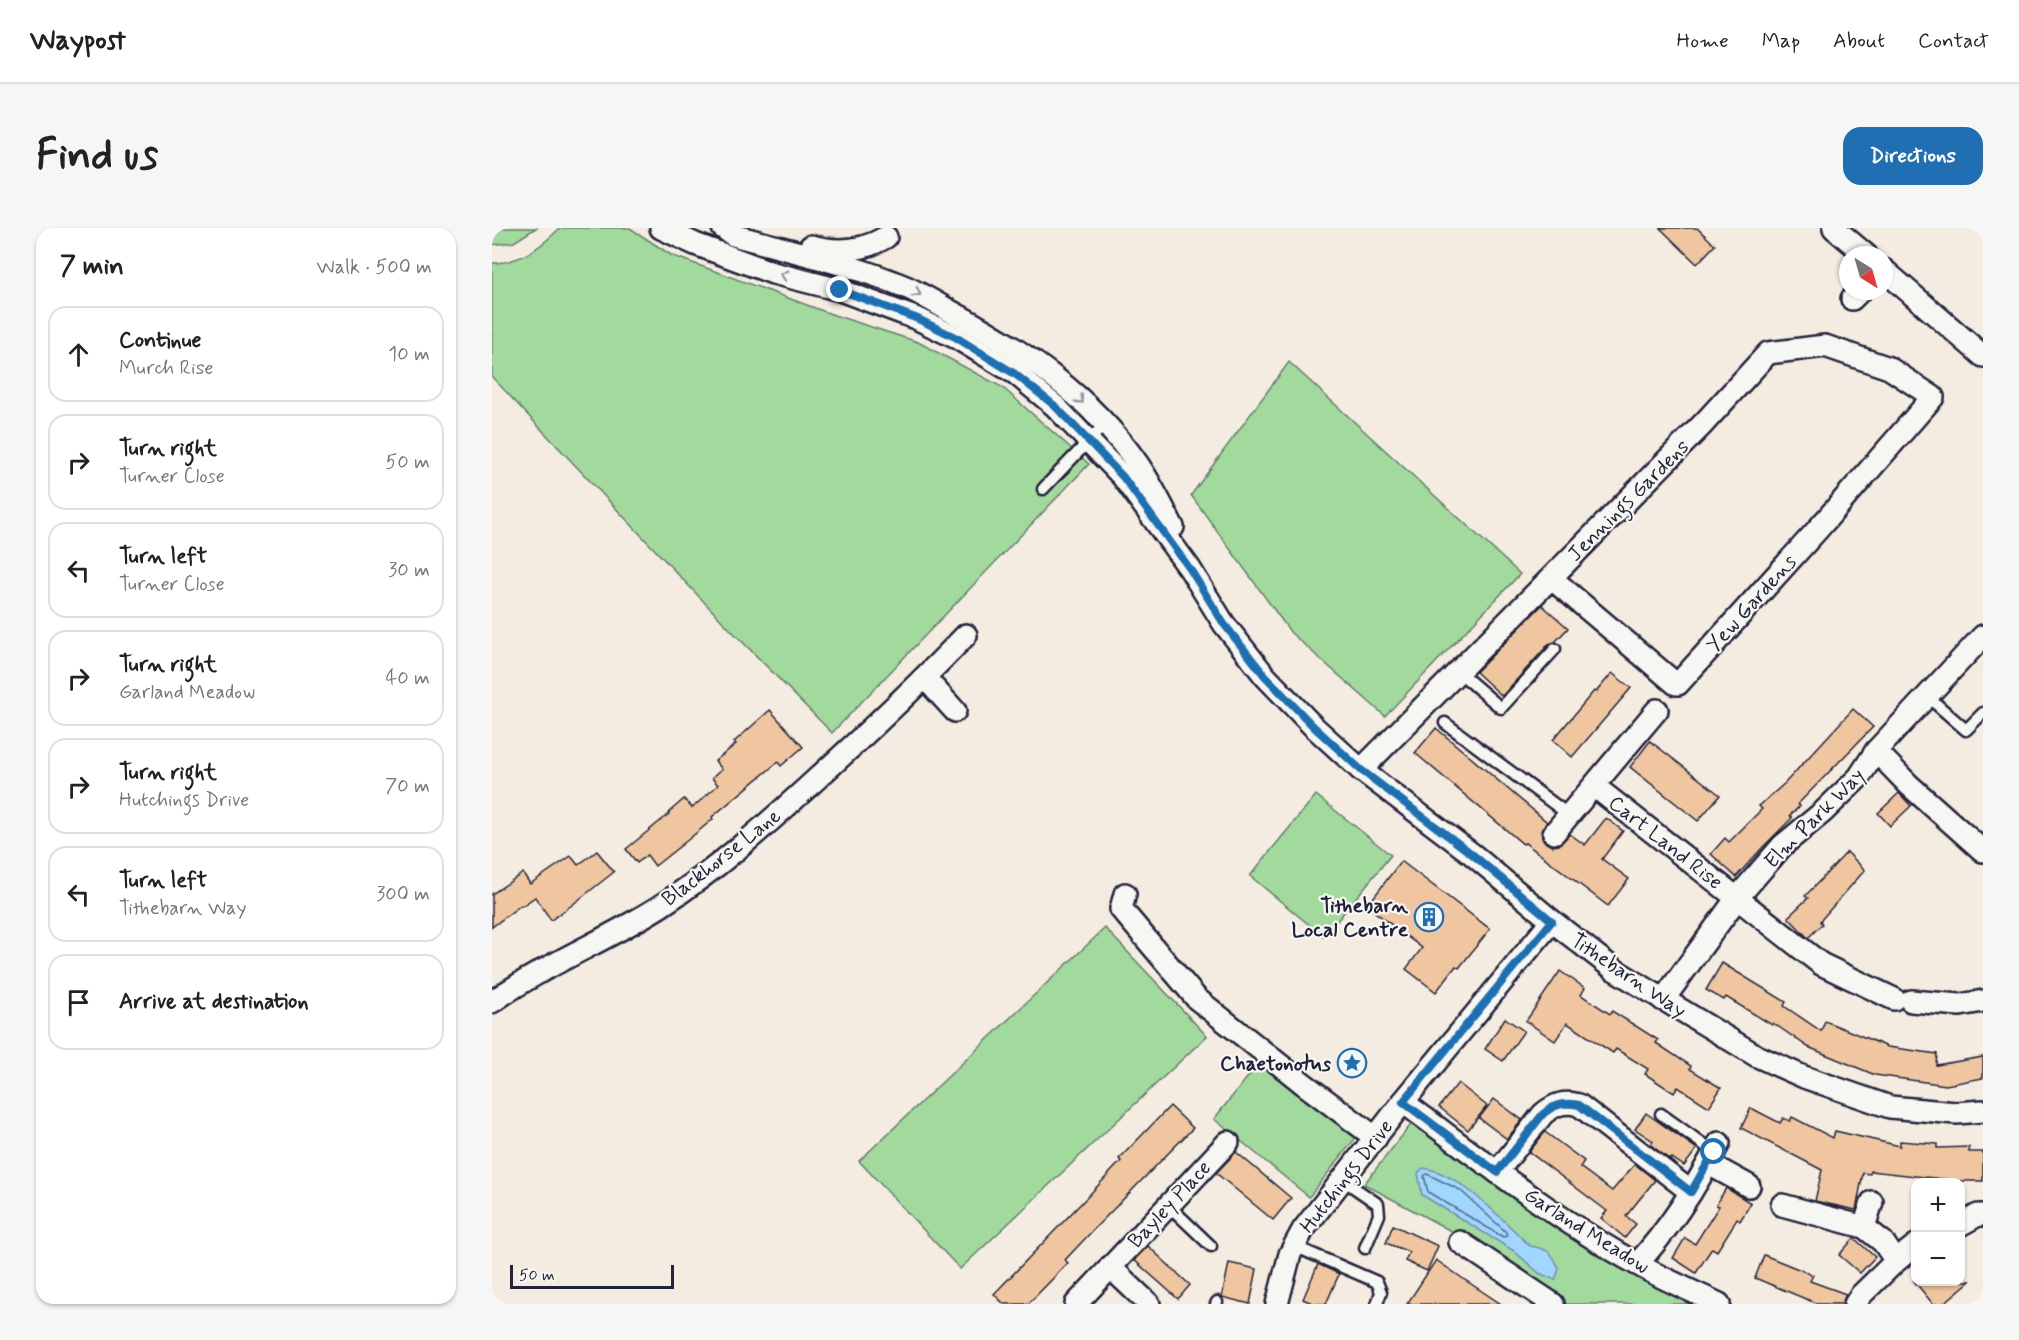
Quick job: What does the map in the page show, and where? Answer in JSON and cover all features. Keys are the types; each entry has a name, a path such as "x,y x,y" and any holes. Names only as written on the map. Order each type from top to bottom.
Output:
{"street":[{"name":"Tithebarn Way","path":"661,228 694,244 773,273 840,290 918,319 957,338 1015,374 1055,406 1123,477 1190,569 1224,624 1265,676 1313,726 1361,770 1472,854 1615,970 1757,1056 1804,1077 1890,1107 1956,1113 1983,1111"},
{"name":"Tithebarn Way","path":"723,228 734,235 909,288 1001,339 1039,364 1105,424 1139,465 1179,537 1190,569"},
{"path":"748,228 823,249 858,249 872,245 889,233"},
{"path":"1834,228 1855,246"},
{"path":"840,290 857,286 871,275 889,233"},
{"name":"Tithebarn Way","path":"871,275 878,290 918,319"},
{"path":"1893,278 1983,356"},
{"name":"Jennings Gardens","path":"1361,770 1703,424 1768,352 1825,346 1888,368 1933,396"},
{"name":"Yew Gardens","path":"1551,578 1678,684 1818,529 1933,396"},
{"name":"Blackhorse Lane","path":"492,1002 662,905 718,865 769,822 925,678 966,635"},
{"path":"1876,751 1983,636"},
{"path":"925,678 955,711"},
{"name":"Cart Land Rise","path":"1554,833 1657,710"},
{"name":"Elm Park Way","path":"1663,1000 1737,898 1783,845 1823,812 1859,777 1876,751 1909,785 1983,851"},
{"name":"Cart Land Rise","path":"1594,786 1821,964 1903,1000 1960,1005 1983,1001"},
{"path":"1125,894 1121,909 1197,999 1376,1138"},
{"name":"Hutchings Drive","path":"1277,1304 1286,1267 1303,1230 1403,1102 1552,921"},
{"name":"Garland Meadow","path":"1403,1102 1554,1211 1637,1264 1719,1304"},
{"path":"1497,1172 1543,1114 1551,1107 1561,1103 1570,1103 1579,1105 1691,1192"},
{"name":"Bayley Place","path":"1076,1304 1228,1142"},
{"path":"1637,1264 1663,1236 1714,1153 1749,1186"},
{"path":"1864,1227 1872,1202"},
{"path":"1782,1205 1864,1227 1883,1242 1896,1261"},
{"path":"1965,1222 1978,1215 1983,1215"},
{"path":"1460,1242 1553,1304"},
{"path":"1855,1304 1861,1295 1911,1249"},
{"name":"Bayley Place","path":"1110,1267 1149,1304"}],"lane":[{"path":"1042,489 1105,424"},
{"path":"1459,672 1501,708 1556,649"},
{"path":"1927,696 1966,730 1983,713"},
{"path":"1445,723 1569,815"},
{"path":"1661,1114 1714,1153"},
{"path":"1343,1180 1378,1204 1379,1215 1365,1248"},
{"path":"1168,1205 1211,1246"},
{"path":"1294,1246 1377,1282 1381,1292 1377,1304"}],"green space":[{"path":"492,228 536,228 514,242 492,245"},
{"path":"560,228 630,228 671,255 834,315 918,342 1002,387 1089,464 832,733 722,621 492,377 492,263 512,260 529,253"},
{"path":"1289,362 1520,574 1385,716 1291,633 1191,495"},
{"path":"1316,795 1391,855 1324,937 1250,876"},
{"path":"1105,928 1207,1036 960,1269 859,1161"},
{"path":"1260,1062 1358,1135 1309,1197 1214,1119"},
{"path":"1413,1122 1701,1304 1566,1304 1466,1239 1364,1184"}],"water":[{"path":"1423,1168 1437,1171 1466,1188 1530,1246 1549,1252 1559,1269 1555,1280 1539,1273 1514,1251 1422,1195 1418,1173"}],"building":[{"path":"1660,228 1697,228 1715,245 1697,264"},
{"path":"1542,605 1568,628 1555,642 1549,644 1502,696 1476,672"},
{"path":"1612,673 1631,688 1572,757 1553,740"},
{"path":"1853,709 1873,727 1798,804 1800,806 1790,815 1792,818 1736,877 1711,854 1725,838 1729,842 1762,809 1759,806 1785,783"},
{"path":"770,710 803,747 781,766 778,762 655,866 647,855 637,863 626,849 684,799 692,808 718,785 712,778 722,769 715,761 736,744 734,742"},
{"path":"1436,728 1547,822 1541,831 1546,843 1552,846 1559,845 1570,834 1585,845 1606,818 1623,831 1602,859 1629,879 1608,906 1525,843 1523,844 1415,753"},
{"path":"1650,741 1720,795 1698,821 1630,767"},
{"path":"1899,793 1911,806 1890,826 1878,813"},
{"path":"597,851 614,872 572,905 551,920 535,897 492,927 492,894 523,873 530,884 571,856 578,865"},
{"path":"1847,852 1865,870 1808,938 1788,917 1808,898 1805,896"},
{"name":"Tithebarn Local Centre","path":"1401,861 1490,929 1459,968 1456,966 1436,992 1406,969 1422,948 1367,906"},
{"path":"1722,963 1786,1002 1784,1006 1821,1031 1825,1021 1888,1047 1937,1054 1936,1065 1983,1057 1983,1078 1946,1085 1875,1075 1808,1047 1773,1023 1772,1025 1726,997 1724,1000 1706,990"},
{"path":"1560,971 1585,988 1581,995 1610,1014 1612,1011 1658,1040 1656,1043 1691,1066 1690,1069 1721,1088 1709,1107 1678,1087 1674,1093 1645,1074 1648,1069 1616,1049 1613,1053 1567,1023 1555,1041 1526,1021"},
{"path":"1505,1018 1524,1031 1503,1061 1485,1049"},
{"path":"1458,1083 1487,1106 1468,1130 1439,1107"},
{"path":"1494,1099 1522,1120 1507,1139 1479,1118"},
{"path":"1170,1106 1193,1128 1065,1260 1068,1263 1028,1304 1004,1304 994,1294 1121,1161 1119,1159"},
{"path":"1751,1108 1780,1123 1783,1118 1790,1121 1792,1117 1833,1138 1835,1131 1900,1146 1900,1141 1937,1144 1937,1148 1969,1147 1969,1152 1983,1152 1983,1181 1871,1171 1870,1174 1863,1173 1856,1210 1815,1201 1822,1170 1741,1128"},
{"path":"1646,1113 1697,1149 1684,1166 1672,1158 1670,1160 1651,1145 1653,1141 1635,1129"},
{"path":"1545,1132 1584,1161 1580,1167 1612,1191 1635,1164 1655,1180 1626,1216 1636,1224 1625,1238 1601,1218 1607,1211 1529,1152"},
{"path":"1236,1152 1291,1198 1273,1220 1216,1173"},
{"path":"1726,1188 1751,1203 1740,1221 1737,1219 1717,1251 1712,1248 1696,1273 1673,1258 1685,1238 1695,1244 1719,1206 1716,1205"},
{"path":"1393,1225 1438,1246 1427,1271 1405,1261 1409,1252 1386,1243"},
{"path":"1854,1238 1875,1257 1860,1273 1839,1255"},
{"path":"1148,1246 1190,1285 1178,1299 1134,1260"},
{"path":"1764,1255 1813,1275 1810,1281 1846,1294 1842,1304 1818,1304 1755,1278"},
{"path":"1436,1260 1465,1280 1501,1304 1407,1304"},
{"path":"1229,1263 1257,1269 1250,1304 1222,1297"},
{"path":"1318,1264 1339,1274 1326,1304 1314,1304 1303,1299"},
{"path":"1918,1286 1964,1286 1943,1304 1933,1304"}],"place":[{"name":"Tithebarn Local Centre","path":"1429,917"},
{"name":"Chaetonotus","path":"1352,1063"}],"route":[{"path":"840,290 918,319 957,338 1015,374 1055,406 1123,477 1190,569 1224,624 1265,676 1313,726 1361,770 1472,854 1552,921 1403,1102 1497,1172 1543,1114 1551,1107 1561,1103 1579,1105 1691,1192 1714,1152"}]}
